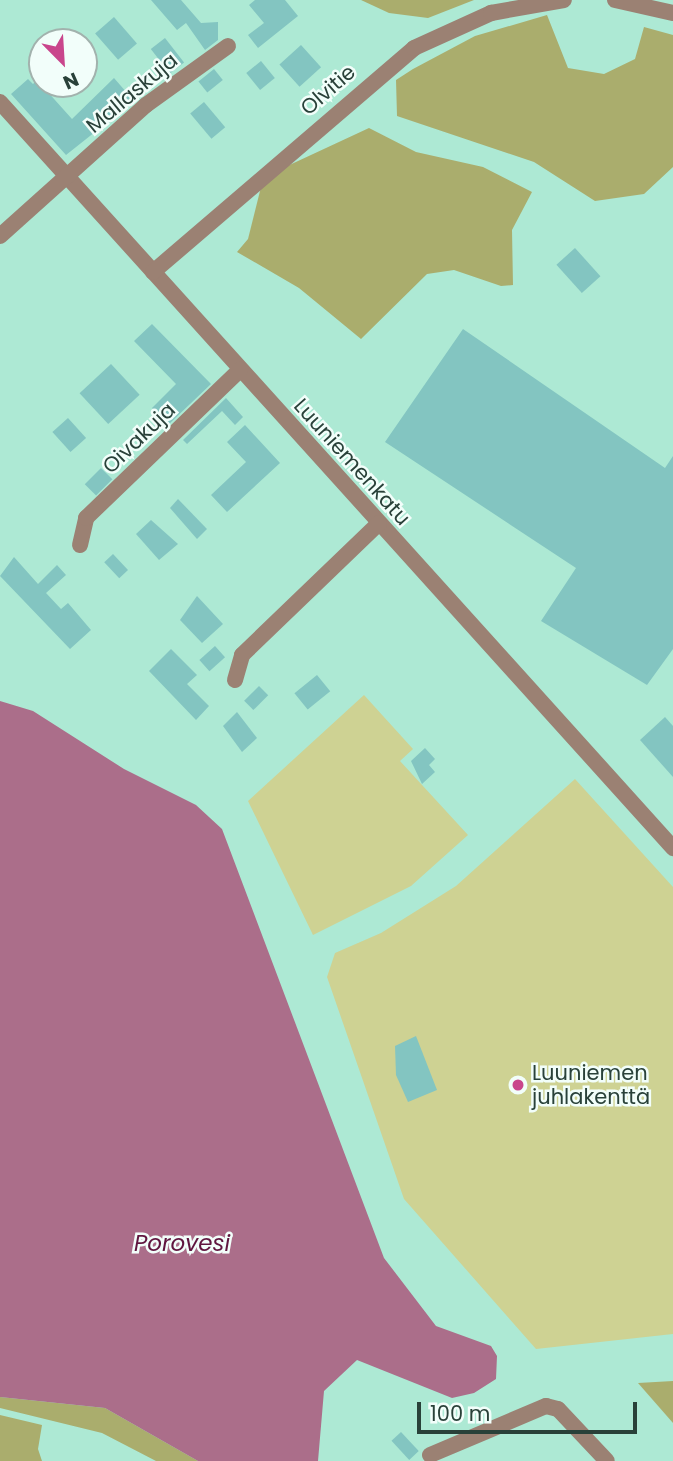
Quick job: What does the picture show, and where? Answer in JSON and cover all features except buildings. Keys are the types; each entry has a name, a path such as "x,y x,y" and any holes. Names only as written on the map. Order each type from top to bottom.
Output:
{"street":[{"name":"Olvitie","path":"153,272 414,48 491,13 564,0"},
{"path":"615,0 673,13"},
{"name":"Mallaskuja","path":"0,236 146,105 228,46"},
{"name":"Luuniemenkatu","path":"0,102 673,849"},
{"name":"Oivakuja","path":"80,545 86,518 240,370"},
{"path":"235,680 242,655 379,523"},
{"path":"430,1455 546,1406 558,1409 607,1461"}],"green space":[{"path":"361,0 474,0 428,18 389,13"},
{"path":"547,15 568,68 604,74 635,59 644,27 673,35 673,167 644,194 595,201 534,162 397,116 396,80 475,36"},
{"path":"369,128 416,152 483,167 532,192 512,230 513,285 501,286 454,270 427,274 361,339 299,288 237,252 248,239 261,187 283,168"},
{"path":"364,695 413,749 400,761 468,835 411,886 313,935 248,801"},
{"path":"575,779 673,887 673,1334 536,1349 404,1199 327,977 335,953 381,933 456,886"},
{"path":"673,1381 673,1423 638,1383"},
{"path":"0,1397 105,1408 198,1461 156,1461 102,1433 0,1408"},
{"path":"0,1415 42,1425 38,1449 42,1461 0,1461"}],"water":[{"name":"Porovesi","path":"0,701 33,711 124,769 196,805 222,829 384,1258 436,1326 491,1346 497,1356 496,1379 474,1393 452,1398 357,1360 324,1391 318,1461 198,1461 105,1408 0,1397"}],"place":[{"name":"Luuniemen juhlakenttä","path":"518,1085"}]}
